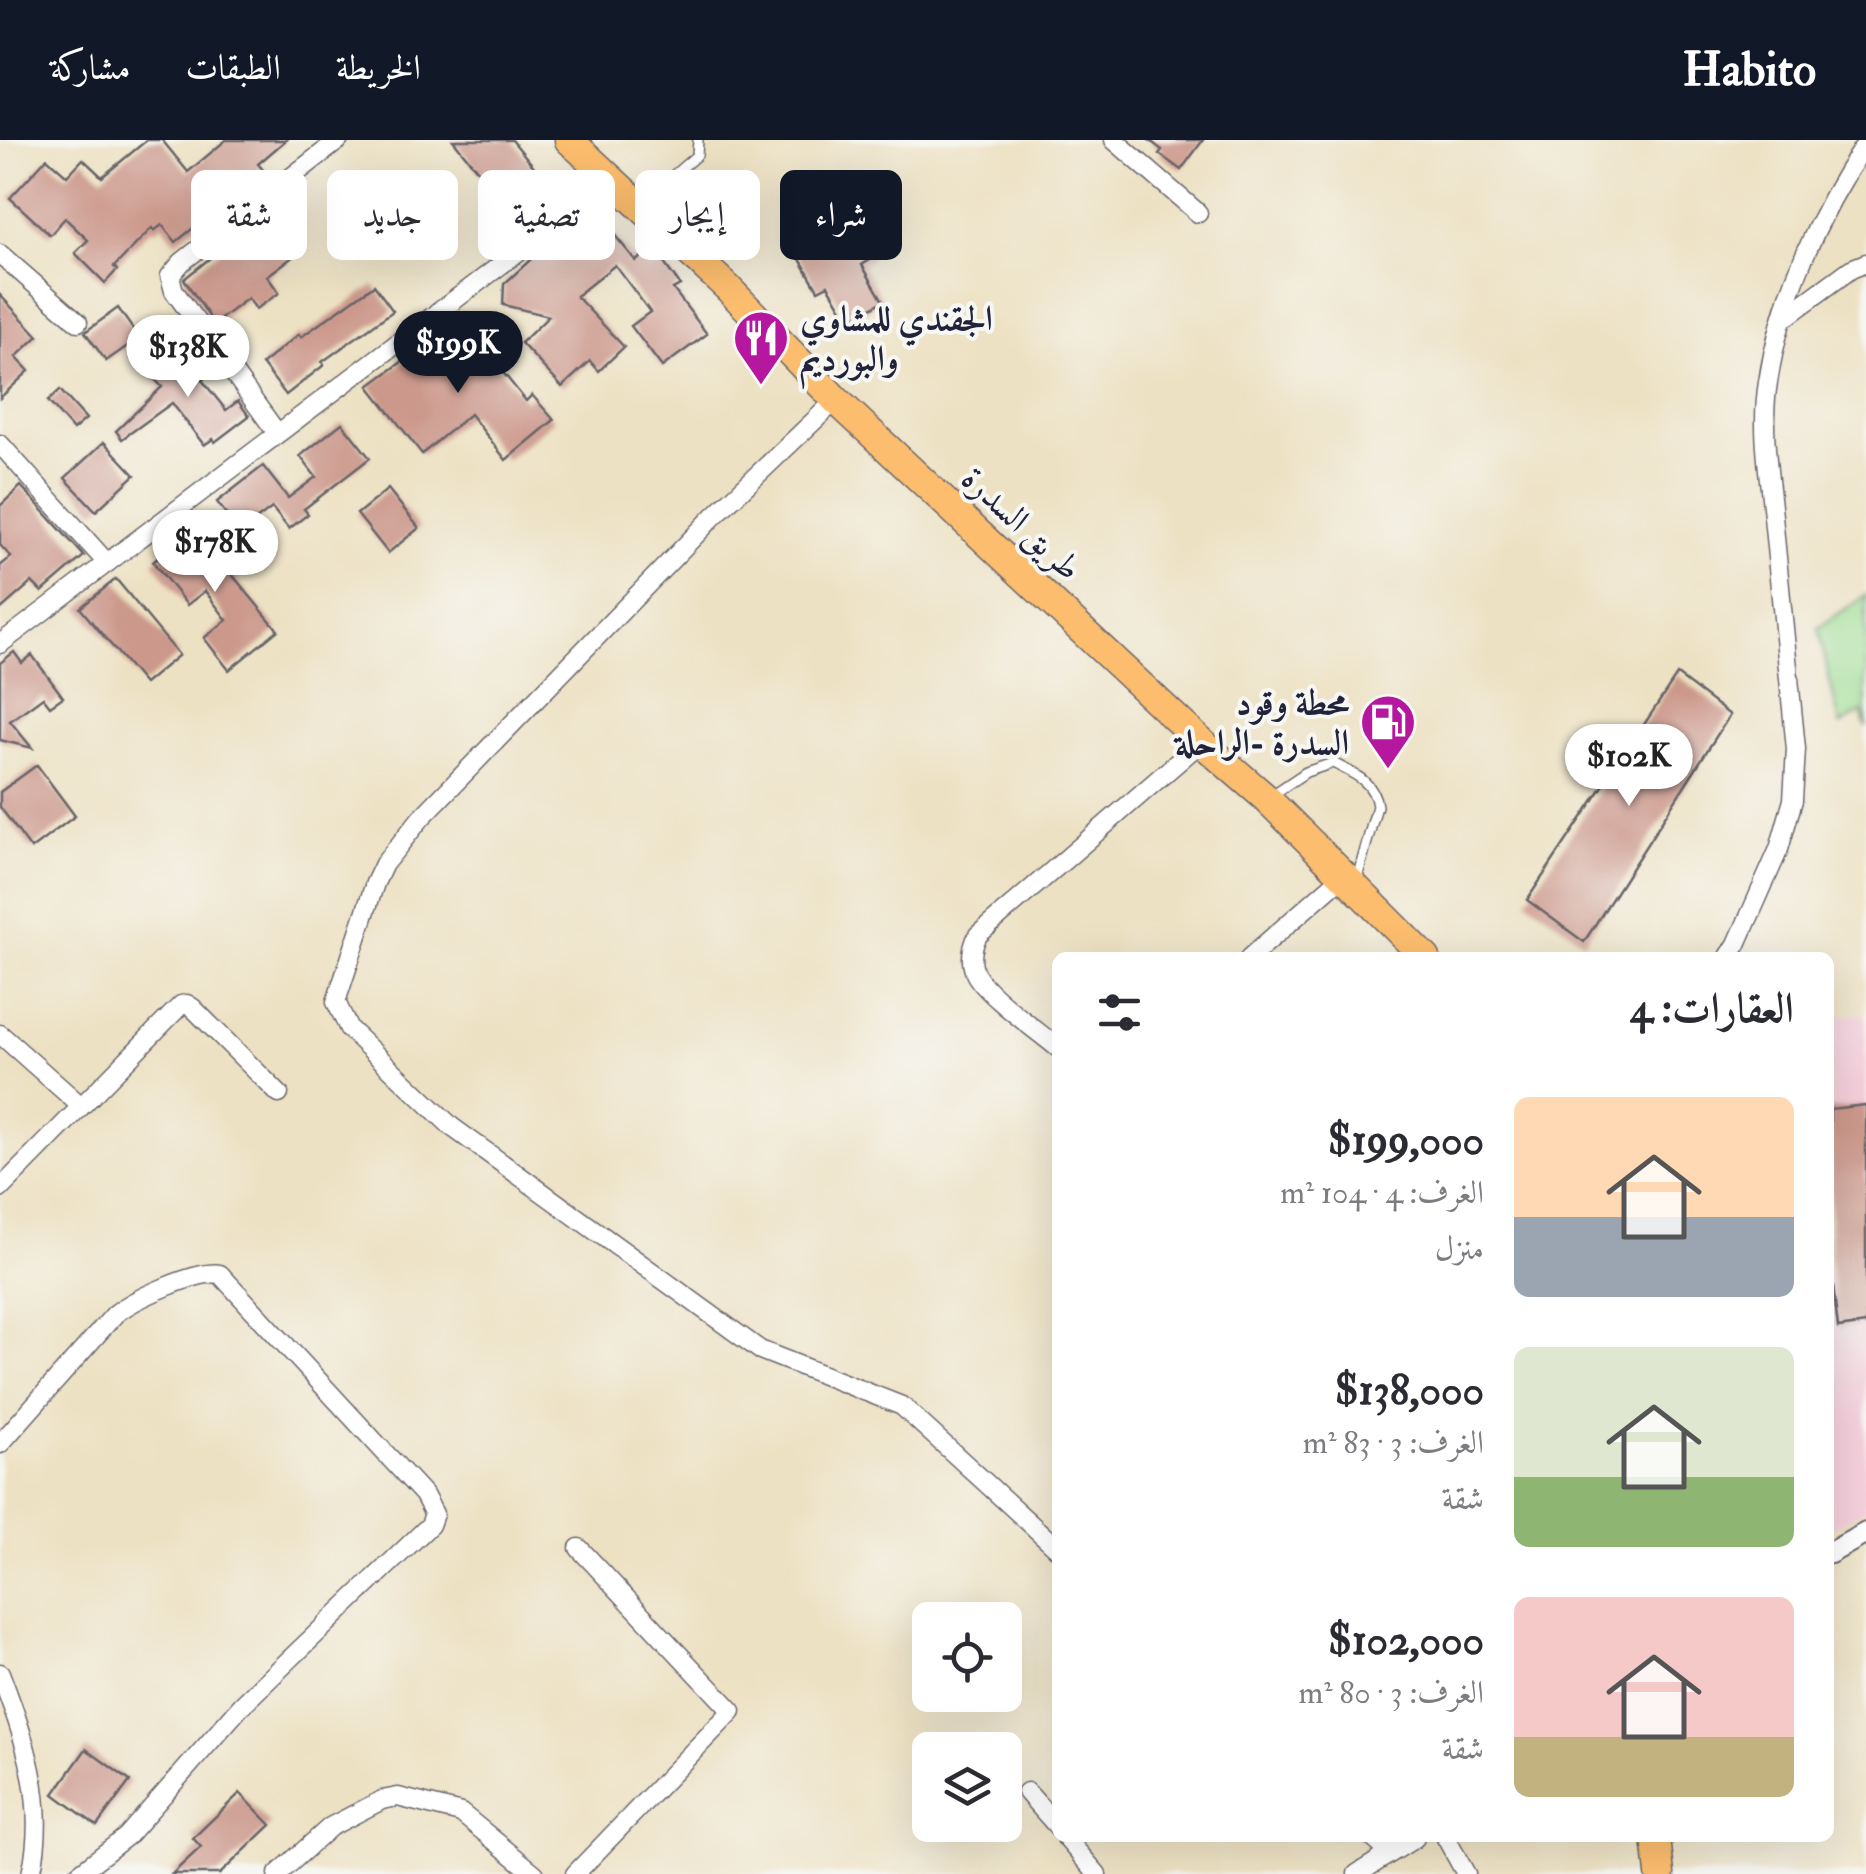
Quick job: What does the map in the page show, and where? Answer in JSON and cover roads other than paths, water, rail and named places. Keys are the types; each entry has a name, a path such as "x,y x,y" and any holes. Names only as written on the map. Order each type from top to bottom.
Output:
{"main road":[{"name":"طريق السدرة","path":"581,144 603,170"},
{"name":"طريق السدرة","path":"615,183 635,201"},
{"name":"طريق السدرة","path":"698,260 836,400 1201,742 1267,799 1420,952"},
{"path":"1656,1842 1660,1874"}],"street":[{"path":"277,434 174,291 170,276 182,262 339,140"},
{"path":"1114,140 1198,213"},
{"path":"1732,952 1779,849 1794,800 1796,749 1764,442 1768,384 1782,319 1802,261 1840,182 1866,143"},
{"path":"0,254 78,322"},
{"path":"0,644 506,260"},
{"path":"1782,319 1851,269 1866,263"},
{"path":"836,400 714,516 421,818 380,873 366,903 336,1002 349,1029 452,1127 760,1350 902,1406 1052,1544"},
{"path":"0,444 107,562"},
{"path":"1052,1043 982,983 972,964 972,946 978,935 1201,742"},
{"path":"1257,952 1350,879"},
{"path":"0,1189 181,1005 187,1004 279,1094"},
{"path":"0,1034 81,1106"},
{"path":"0,1444 114,1314 202,1274 215,1273 424,1495 434,1514 430,1525 243,1704 127,1836 78,1874"},
{"path":"1834,1551 1866,1534"},
{"path":"575,1874 732,1711 579,1548"},
{"path":"0,1674 34,1770 37,1823 30,1874"},
{"path":"1027,1792 1052,1821"},
{"path":"278,1874 330,1827 382,1800 398,1797 462,1813 536,1874"},
{"path":"1069,1842 1097,1874"},
{"path":"1378,1842 1390,1853"},
{"path":"1357,1874 1408,1842"},
{"path":"1448,1842 1466,1874"}],"lane":[{"path":"680,170 697,155 698,140"},
{"path":"1267,799 1306,772 1333,763 1366,780 1376,795 1377,806 1350,879"}],"place":[{"name":"الجقندي للمشاوي والبورديم","path":"761,387"},
{"name":"محطة وقود السدرة -الراحلة","path":"1388,771"}]}
